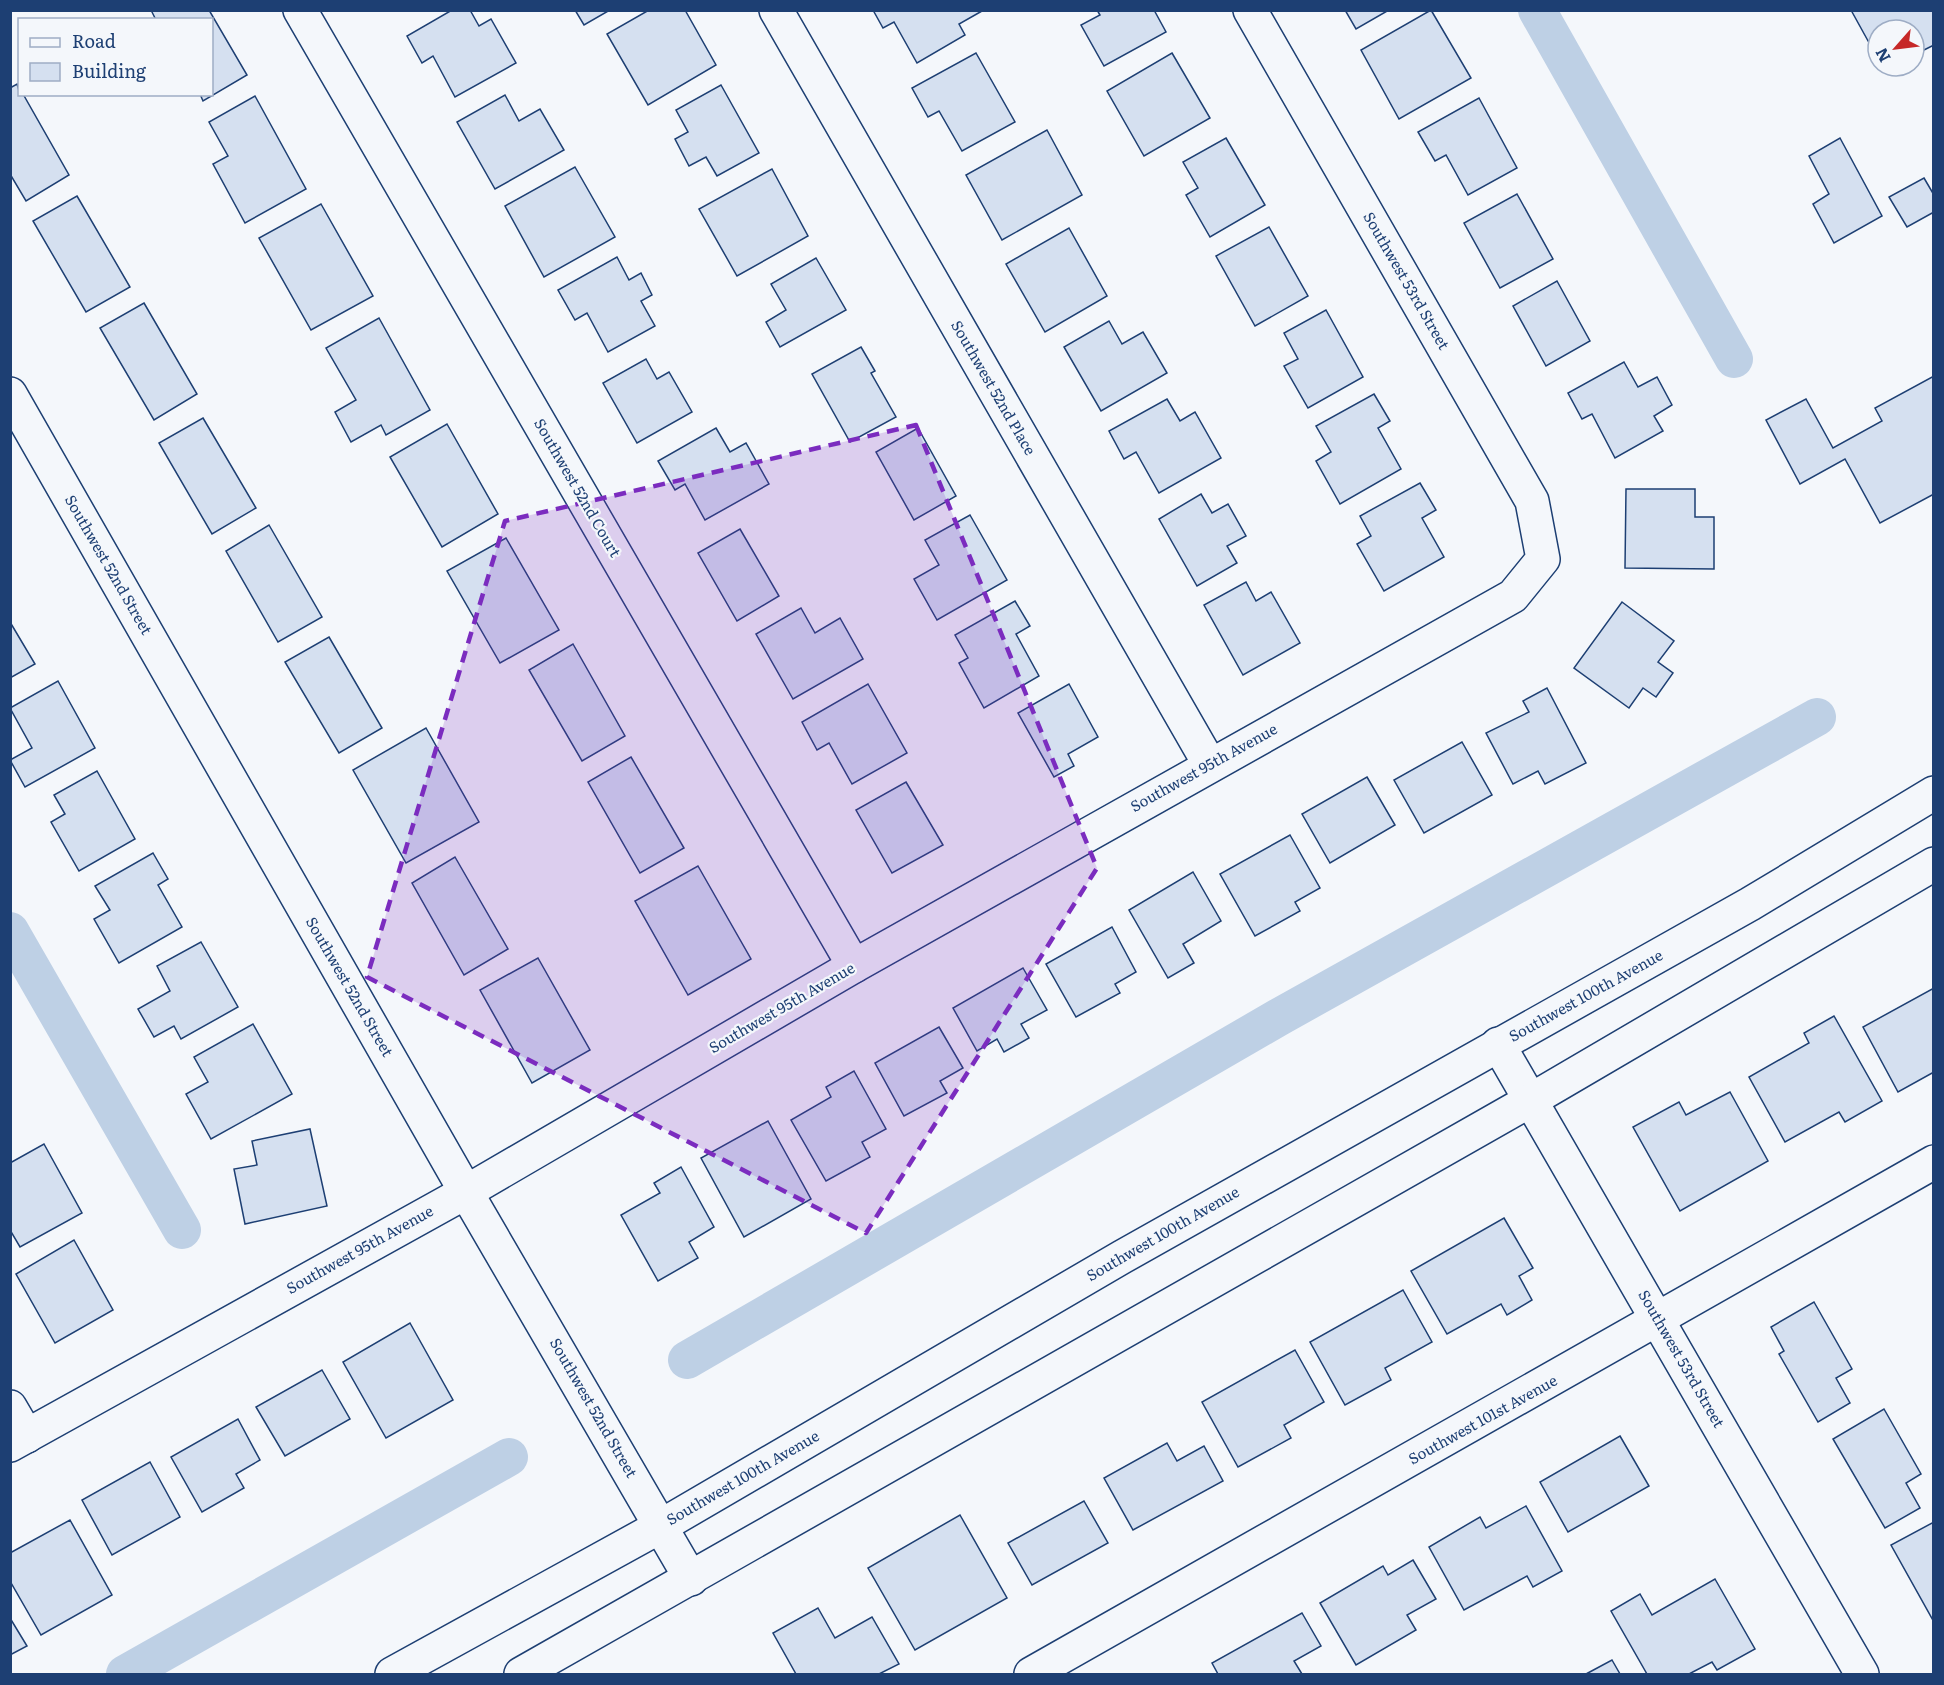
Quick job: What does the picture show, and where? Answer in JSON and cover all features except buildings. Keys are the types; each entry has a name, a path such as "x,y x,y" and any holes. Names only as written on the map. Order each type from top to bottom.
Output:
{"street":[{"name":"Southwest 52nd Court","path":"300,10 854,966"},
{"name":"Southwest 52nd Place","path":"776,10 1210,765"},
{"name":"Southwest 53rd Street","path":"1250,10 1532,501 1543,560"},
{"name":"Southwest 52nd Street","path":"10,394 466,1192 691,1579"},
{"name":"Southwest 95th Avenue","path":"19,1441 466,1192 854,966 1513,597 1543,560"},
{"name":"Southwest 100th Avenue","path":"392,1674 661,1526 1122,1257 1750,904 1934,793"},
{"path":"521,1674 1531,1100 1934,864"},
{"name":"Southwest 53rd Street","path":"1498,1044 1861,1674"},
{"name":"Southwest 101st Avenue","path":"1031,1674 1659,1320 1934,1162"},
{"path":"10,1407 19,1441"}],"highlighted area":[{"path":"916,425 1097,868 866,1233 367,977 505,521"}],"waterway":[{"path":"1537,10 1734,359"},
{"path":"687,1360 1279,1017 1817,717"},
{"path":"10,931 182,1230"},
{"path":"125,1674 509,1457"}]}
